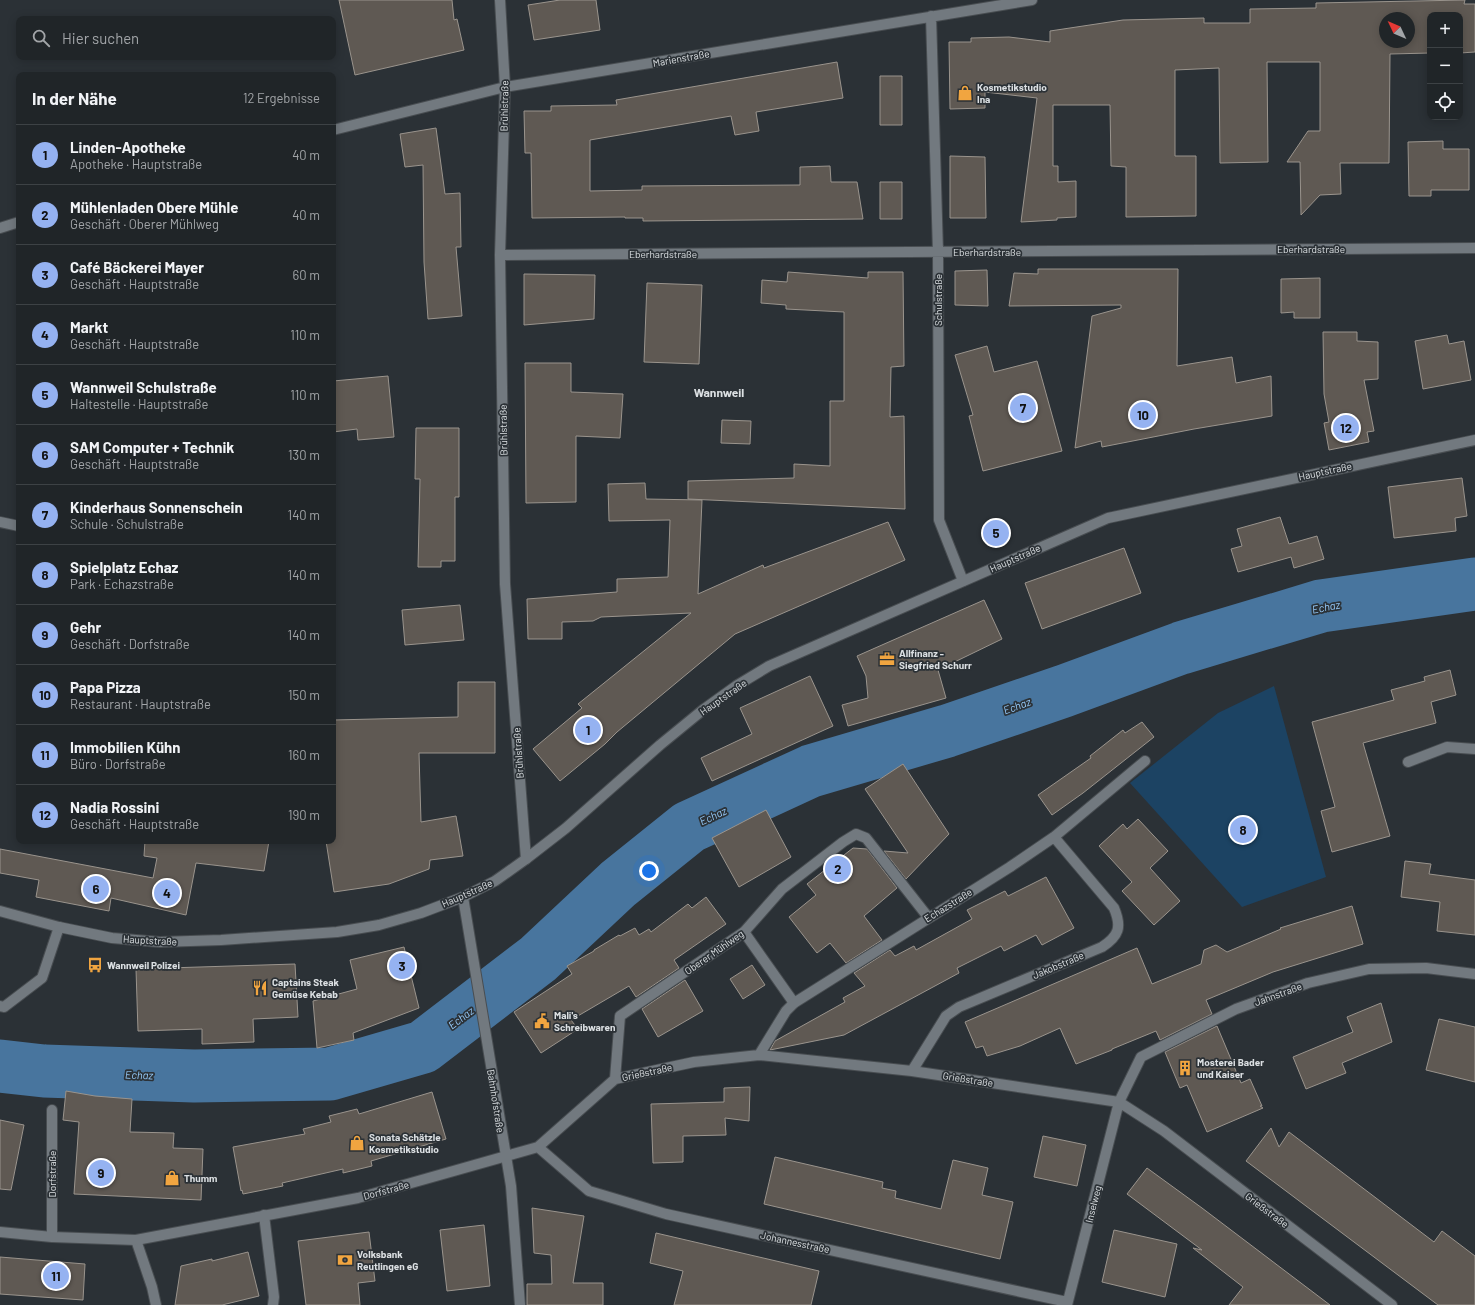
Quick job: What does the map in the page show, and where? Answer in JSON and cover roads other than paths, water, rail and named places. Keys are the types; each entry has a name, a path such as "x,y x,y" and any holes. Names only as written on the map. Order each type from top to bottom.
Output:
{"street":[{"name":"Brühlstraße","path":"500,0 505,87 500,254 505,584 526,859"},
{"name":"Marienstraße","path":"336,129 505,87 1032,0"},
{"name":"Schulstraße","path":"931,16 938,252 939,520 963,581"},
{"path":"0,228 16,223"},
{"name":"Eberhardstraße","path":"500,254 1475,248"},
{"name":"Hauptstraße","path":"0,911 59,927 112,938 160,942 294,936 337,932 379,925 421,913 463,897 495,881 526,859 566,828 698,713 736,686 769,666 1108,518 1475,440"},
{"path":"0,522 16,525"},
{"path":"1408,762 1447,747 1475,749"},
{"name":"Echazstraße","path":"759,1055 786,1011 794,1003 928,917 1010,867 1054,837 1145,761"},
{"name":"Oberer Mühlweg","path":"615,1079 620,1016 744,932 782,889 843,842 856,834 866,838 928,917"},
{"name":"Jakobstraße","path":"912,1071 946,1016 959,1007 1102,947 1110,942 1116,934 1119,926 1118,917 1114,908 1054,837"},
{"name":"Bahnhofstraße","path":"463,897 511,1186 520,1305"},
{"path":"0,1006 4,1007 42,978 59,927"},
{"path":"744,932 794,1003"},
{"name":"Jahnstraße","path":"1119,1102 1141,1057 1236,1009 1308,982 1369,969 1426,968 1475,974"},
{"name":"Grießstraße","path":"506,1156 538,1147 615,1079 694,1062 759,1055 912,1071 1119,1102 1164,1131 1392,1305"},
{"name":"Inselweg","path":"1067,1304 1119,1102"},
{"name":"Dorfstraße","path":"52,1110 52,1237"},
{"name":"Johannesstraße","path":"538,1147 588,1191 666,1214 1067,1304"},
{"name":"Dorfstraße","path":"0,1232 52,1237 136,1240 358,1198 506,1156"},
{"path":"264,1215 274,1297 273,1305"},
{"path":"136,1240 152,1287 156,1305"}],"waterway":[{"name":"Echaz","path":"0,1066 44,1071 194,1076 330,1074 423,1047 538,959 618,884 689,827 811,771 947,731 1064,691 1181,648 1321,606 1475,584"}],"place":[{"name":"Kosmetikstudio Ina","path":"965,93"},
{"name":"Kinderhaus Sonnenschein","path":"1023,408"},
{"name":"Papa Pizza","path":"1143,415"},
{"name":"Nadia Rossini","path":"1346,428"},
{"name":"Wannweil Schulstraße","path":"996,533"},
{"name":"Allfinanz - Siegfried Schurr","path":"887,659"},
{"name":"Linden-Apotheke","path":"588,730"},
{"name":"Spielplatz Echaz","path":"1243,830"},
{"name":"Mühlenladen Obere Mühle","path":"838,869"},
{"name":"SAM Computer + Technik","path":"96,889"},
{"name":"Markt","path":"167,893"},
{"name":"Wannweil Polizei","path":"95,965"},
{"name":"Café Bäckerei Mayer","path":"402,966"},
{"name":"Captains Steak Gemüse Kebab","path":"260,988"},
{"name":"Mali's Schreibwaren","path":"542,1021"},
{"name":"Mosterei Bader und Kaiser","path":"1185,1068"},
{"name":"Sonata Schätzle Kosmetikstudio","path":"357,1143"},
{"name":"Gehr","path":"101,1173"},
{"name":"Thumm","path":"172,1178"},
{"name":"Volksbank Reutlingen eG","path":"345,1260"},
{"name":"Immobilien Kühn","path":"56,1276"}],"district":[{"name":"Wannweil","path":"719,393"}]}
